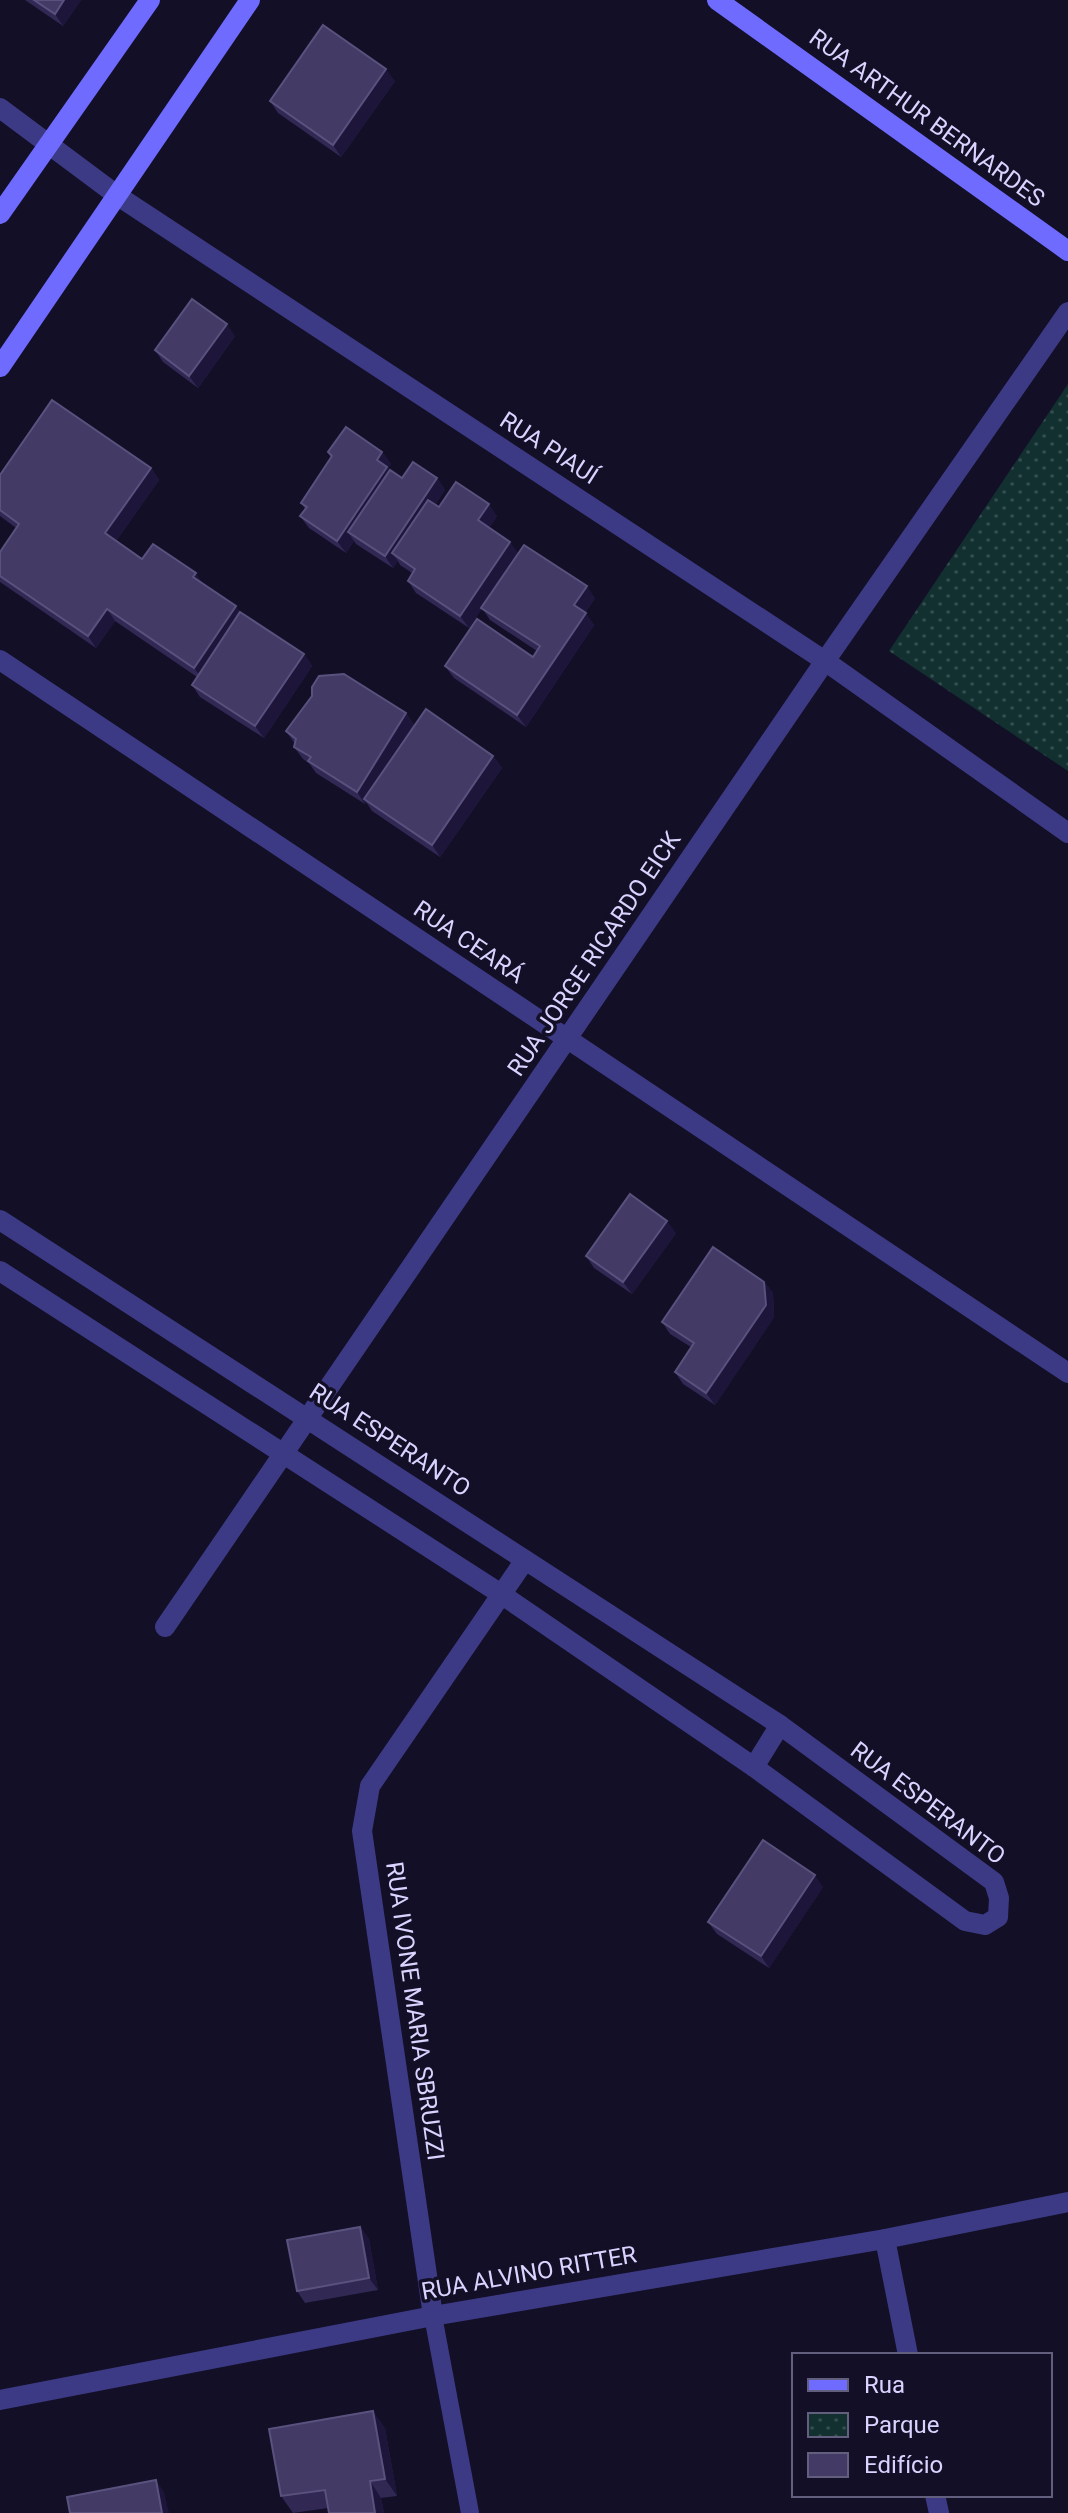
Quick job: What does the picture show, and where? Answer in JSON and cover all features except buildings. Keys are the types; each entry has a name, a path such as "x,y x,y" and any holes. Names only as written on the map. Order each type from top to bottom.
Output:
{"main road":[{"path":"0,214 150,0"},
{"path":"0,367 250,0"},
{"name":"RUA ARTHUR BERNARDES","path":"717,0 1068,251"}],"street":[{"name":"RUA PIAUÍ","path":"0,108 118,196 825,661 1068,833"},
{"name":"RUA JORGE RICARDO EICK","path":"165,1627 825,661 1068,312"},
{"name":"RUA CEARÁ","path":"0,660 1068,1373"},
{"name":"RUA ESPERANTO","path":"0,1220 780,1725 994,1882 999,1898 998,1917 985,1925 965,1921 754,1767 501,1594 0,1271"},
{"name":"RUA IVONE MARIA SBRUZZI","path":"433,2316 362,1831 370,1786 525,1560"},
{"path":"754,1767 780,1725"},
{"name":"RUA ALVINO RITTER","path":"0,2400 433,2316 885,2239 1068,2202"},
{"path":"885,2239 908,2353"}],"lane":[{"name":"RUA IVONE MARIA SBRUZZI","path":"433,2316 470,2513"}],"green space":[{"path":"1068,384 1068,771 889,651"}]}
